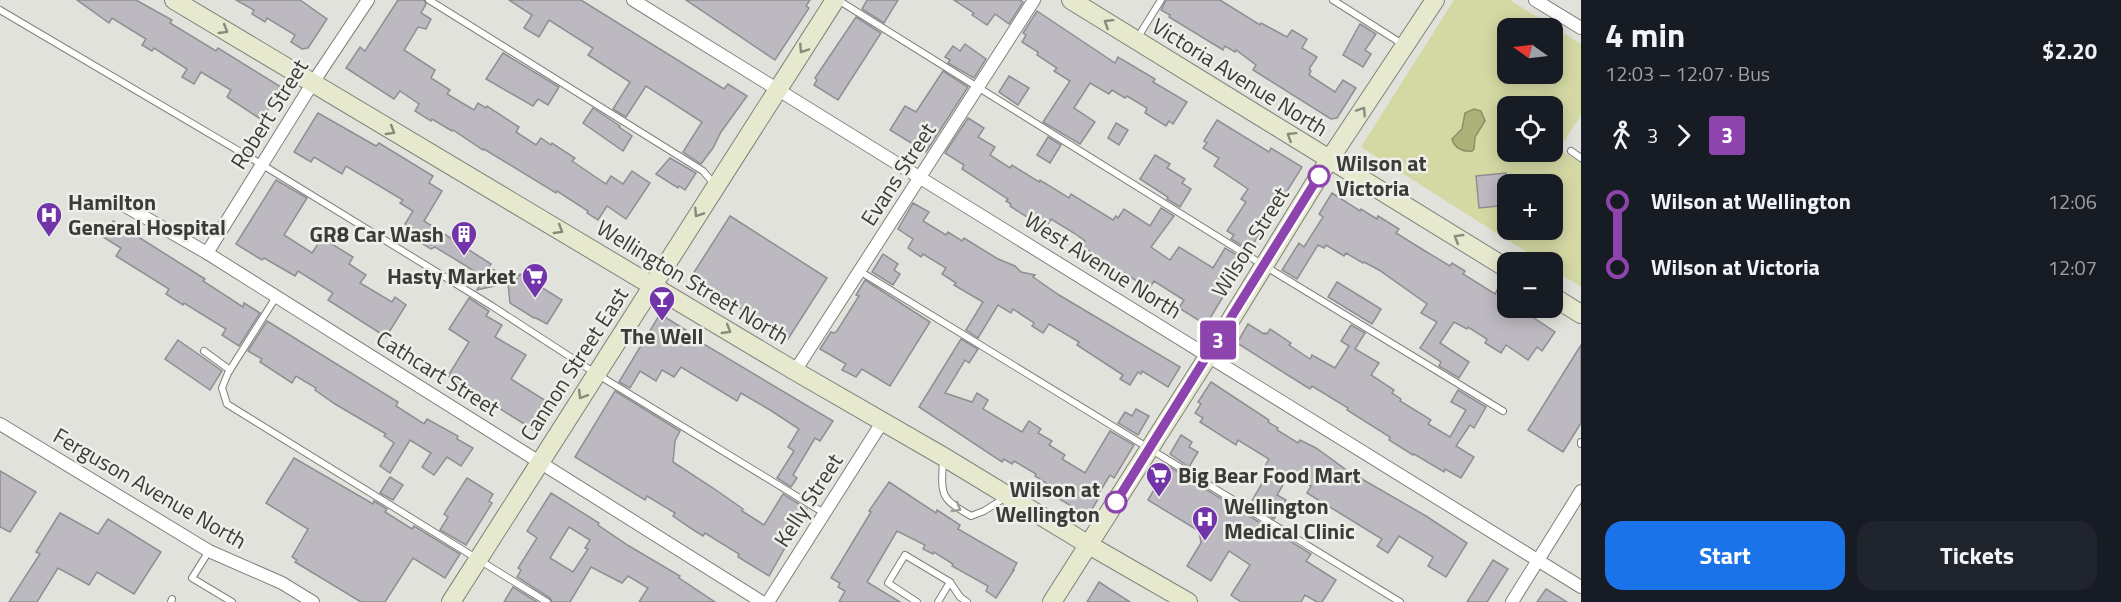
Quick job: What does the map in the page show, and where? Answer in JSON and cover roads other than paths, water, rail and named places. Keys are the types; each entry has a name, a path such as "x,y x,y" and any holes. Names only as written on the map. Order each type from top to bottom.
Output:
{"main road":[{"name":"Wellington Street North","path":"174,0 795,371 1188,602"},
{"name":"Cannon Street East","path":"451,602 776,89 836,0"},
{"name":"Victoria Avenue North","path":"1071,0 1497,262"},
{"name":"Wilson Street","path":"1052,602 1209,355 1329,160 1435,0"},
{"path":"1563,303 1581,314"}],"street":[{"name":"Robert Street","path":"207,253 261,164 368,0"},
{"name":"West Avenue North","path":"633,0 1581,587"},
{"name":"Evans Street","path":"795,371 861,272 1034,0"},
{"path":"1535,0 1581,28"},
{"name":"Cathcart Street","path":"120,202 207,253 762,602"},
{"name":"Kelly Street","path":"768,602 883,422"},
{"name":"Ferguson Avenue North","path":"0,424 209,551 282,583 313,602"},
{"path":"1512,602 1581,491"}],"lane":[{"path":"429,0 703,171 716,185"},
{"path":"836,0 1503,411"},
{"path":"1136,40 1161,0"},
{"path":"1333,0 1406,46"},
{"path":"0,10 261,164 824,513"},
{"path":"1571,152 1581,158"},
{"path":"861,272 1400,602"},
{"path":"277,297 230,370 222,388 227,404 547,602"},
{"path":"204,351 230,370"},
{"path":"944,457 942,485 948,502 971,516 1008,496"},
{"path":"209,551 192,578 232,602"},
{"path":"917,602 888,583 905,555 950,582 960,597 967,602"},
{"path":"938,602 950,582"}],"place":[{"name":"Wilson at Victoria","path":"1319,176"},
{"name":"Hamilton General Hospital","path":"49,238"},
{"name":"GR8 Car Wash","path":"464,257"},
{"name":"Hasty Market","path":"535,299"},
{"name":"The Well","path":"662,322"},
{"name":"Big Bear Food Mart","path":"1159,498"},
{"name":"Wilson at Wellington","path":"1116,502"},
{"name":"Wellington Medical Clinic","path":"1205,542"}]}
